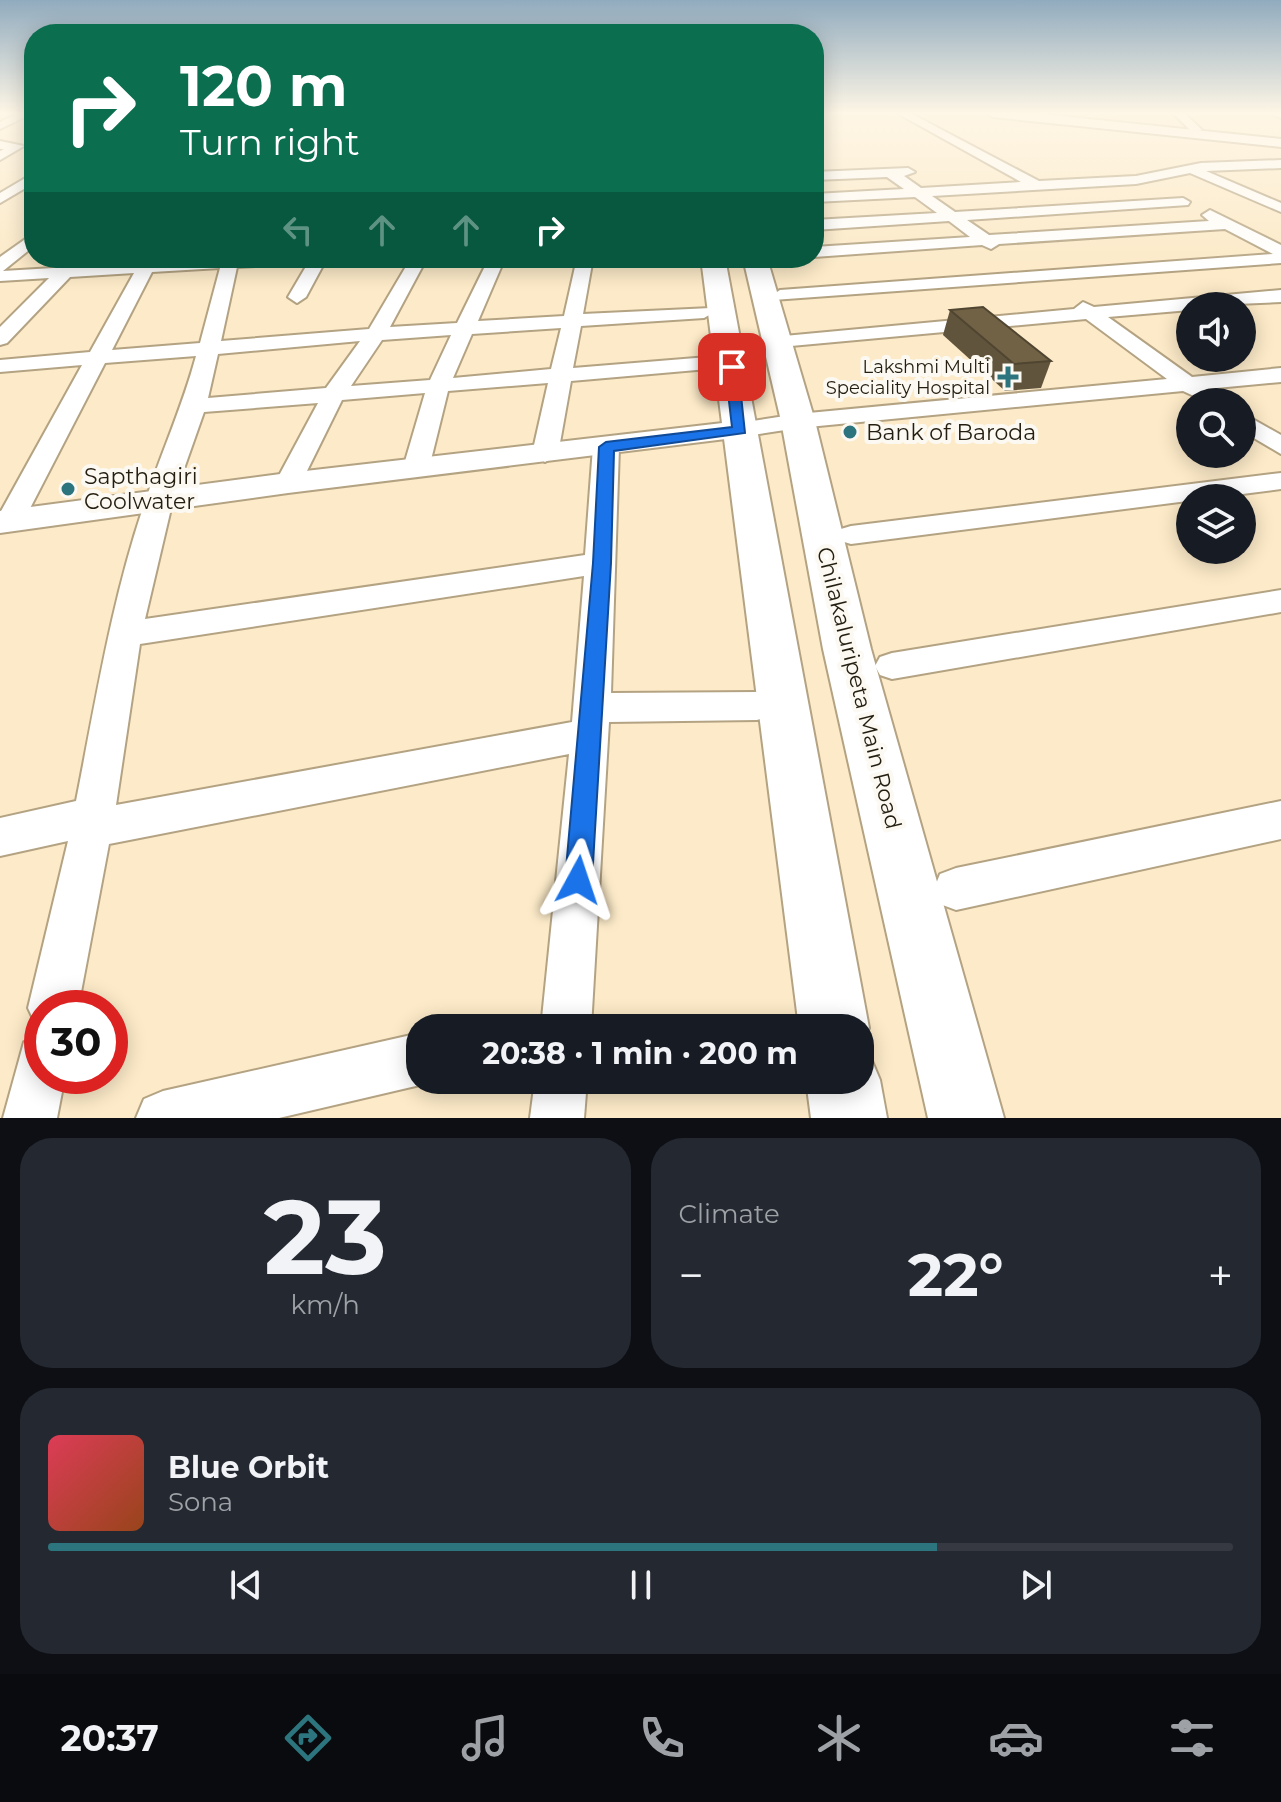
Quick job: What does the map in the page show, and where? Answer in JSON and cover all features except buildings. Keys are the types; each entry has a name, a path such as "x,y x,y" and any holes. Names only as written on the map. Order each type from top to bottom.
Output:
{"main road":[{"path":"714,268 728,432 832,1014"},
{"name":"Chilakaluripeta Main Road","path":"768,277 844,633 966,1118"},
{"path":"845,1094 849,1118"}],"street":[{"path":"824,197 1136,180 1191,169 1262,165"},
{"path":"972,168 1001,166 1037,185"},
{"path":"1191,169 1281,208"},
{"path":"824,175 929,171"},
{"path":"889,172 1193,388"},
{"path":"1162,176 1198,191"},
{"path":"1136,180 1281,251"},
{"path":"1,198 24,183"},
{"path":"1,198 24,197"},
{"path":"824,224 1183,202"},
{"path":"824,251 1228,224"},
{"path":"0,266 24,246"},
{"path":"768,277 1038,276 1281,258"},
{"path":"0,276 130,268"},
{"path":"5,521 145,268"},
{"path":"57,990 93,822 125,634 159,500 194,406 228,268"},
{"path":"297,297 313,268"},
{"path":"288,483 333,395 376,334 413,268"},
{"path":"416,468 438,386 492,268"},
{"path":"545,454 583,268"},
{"path":"0,339 65,272"},
{"path":"791,340 1281,296"},
{"path":"0,366 376,334 704,312"},
{"path":"194,406 708,363"},
{"path":"5,521 798,421 1281,375"},
{"path":"1256,429 1281,446"},
{"path":"564,1014 592,721 606,447"},
{"path":"851,535 1281,481"},
{"path":"125,634 602,563"},
{"path":"892,666 1281,601"},
{"path":"0,837 93,822 592,721 757,706"},
{"path":"956,889 1281,820"},
{"path":"163,1118 406,1062"},
{"path":"30,1118 35,1094"},
{"path":"557,1118 560,1094"}],"place":[{"name":"Lakshmi Multi Speciality Hospital","path":"1008,377"},
{"name":"Bank of Baroda","path":"850,432"},
{"name":"Sapthagiri Coolwater","path":"68,489"}],"route":[{"path":"578,880 591,734 606,447 740,430 732,367"}]}
